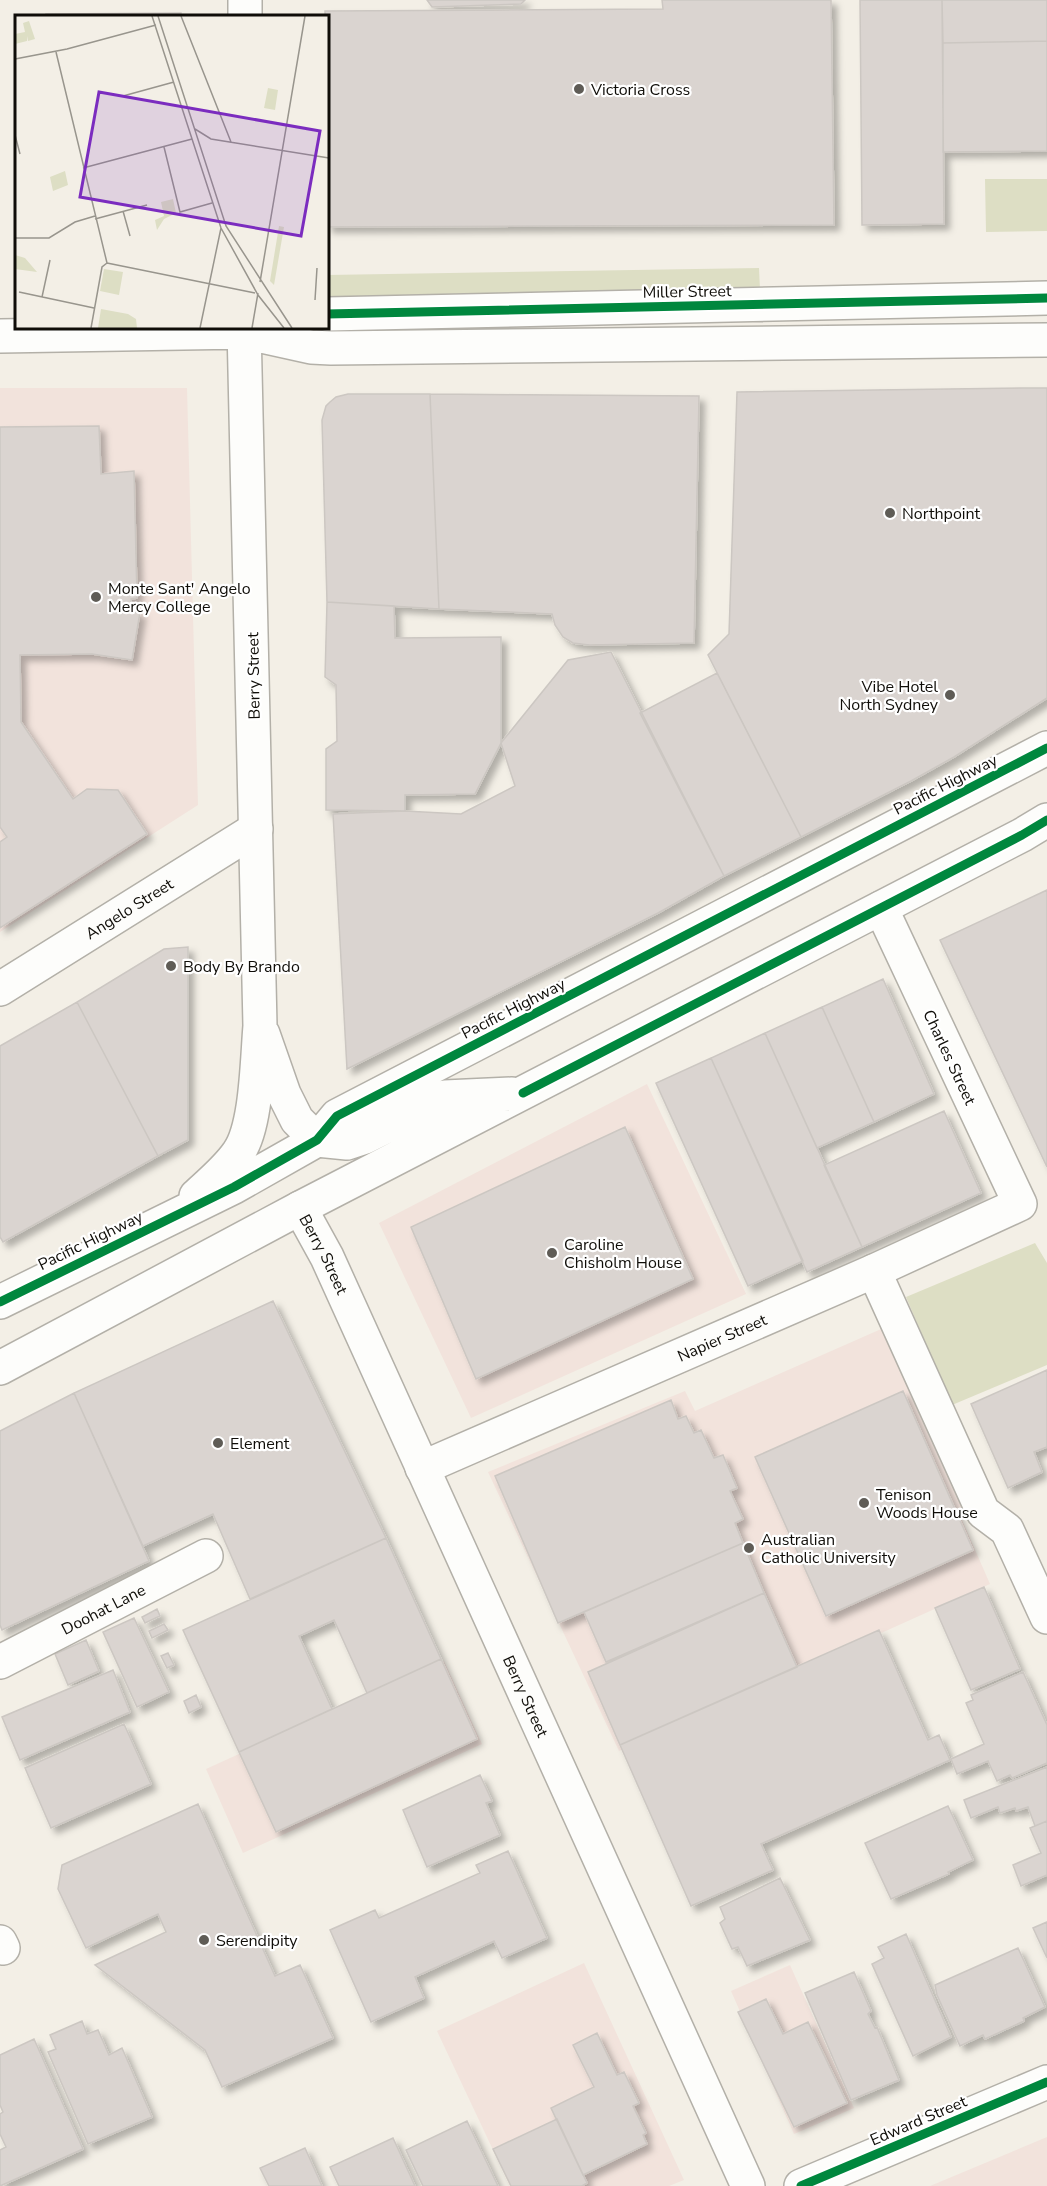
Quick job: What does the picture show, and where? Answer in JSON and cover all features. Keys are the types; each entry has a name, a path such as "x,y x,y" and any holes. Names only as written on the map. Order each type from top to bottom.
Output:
{"main road":[{"name":"Miller Street","path":"328,314 1047,298"},
{"path":"0,336 250,329 311,347 330,348 1047,340"},
{"name":"Berry Street","path":"178,1214 221,1173 239,1152 247,1136 252,1119 260,1026 250,329"},
{"name":"Pacific Highway","path":"0,1302 234,1187 317,1140 337,1116 1047,748"},
{"path":"0,1368 1047,820"},
{"name":"Angelo Street","path":"0,989 256,830"},
{"name":"Charles Street","path":"881,908 1020,1204"},
{"name":"Berry Street","path":"260,1026 284,1094 297,1120 317,1140"},
{"path":"317,1140 347,1143 365,1137 445,1097 523,1093"},
{"name":"Napier Street","path":"422,1468 874,1271 1020,1204"},
{"name":"Berry Street","path":"300,1209 327,1257 747,2186"},
{"path":"874,1271 924,1396 983,1512 1007,1530 1047,1617"},
{"name":"Doohat Lane","path":"0,1662 206,1556"},
{"name":"Edward Street","path":"801,2186 1047,2082"}],"shaded area":[{"name":"Monte Sant' Angelo Mercy College","path":"0,388 187,388 198,805 0,932"},
{"path":"647,1084 746,1294 471,1418 379,1223"},
{"name":"Australian Catholic University","path":"913,1315 952,1405 968,1508 959,1513 990,1584 619,1751 488,1472 685,1391 695,1411"},
{"path":"444,1661 482,1744 243,1853 206,1769"},
{"path":"584,1963 684,2180 669,2186 510,2186 437,2031"},
{"path":"790,1965 854,2108 794,2134 731,1991"},
{"path":"1047,2137 1047,2186 930,2186"}],"green space":[{"path":"985,179 1047,179 1047,231 986,232"},
{"path":"759,268 760,290 328,297 328,275"},
{"path":"1035,1243 1047,1263 1047,1365 952,1405 906,1297"}],"building":[{"path":"427,0 525,0 521,4 432,7"},
{"name":"Victoria Cross","path":"662,0 831,0 834,225 328,227 328,15 325,15 325,11 663,9"},
{"path":"860,0 942,0 944,224 862,225"},
{"path":"942,0 1047,0 1047,41 943,43"},
{"path":"181,13 181,15 46,15"},
{"path":"1047,41 1047,151 943,152 943,43"},
{"name":"Northpoint","path":"1047,388 1047,698 954,757 801,837 708,655 729,634 737,392"},
{"path":"348,394 430,394 439,609 327,602 322,420 326,406 330,402 336,397"},
{"path":"430,394 699,396 694,643 589,645 573,643 563,637 555,625 552,614 439,609"},
{"path":"99,426 101,474 134,471 137,598 131,599 132,612 140,612 132,660 92,654 20,655 21,722 73,799 87,789 118,790 147,834 0,928 0,842 7,837 0,827 0,427"},
{"path":"327,602 394,606 395,638 501,637 501,743 475,794 405,795 405,811 326,810 326,749 337,741 336,685 325,677"},
{"path":"611,652 724,876 658,913 347,1069 333,814 405,811 461,814 515,786 501,743 568,660"},
{"path":"717,673 801,837 724,876 640,713"},
{"path":"1047,890 1047,1167 940,940"},
{"path":"188,947 188,1140 158,1156 77,1002 164,949"},
{"path":"883,979 934,1094 874,1122 822,1007"},
{"path":"77,1002 158,1156 3,1242 0,1237 0,1046"},
{"path":"822,1007 874,1122 817,1148 765,1033"},
{"path":"765,1033 862,1247 807,1272 711,1058"},
{"path":"711,1058 803,1261 748,1286 656,1083"},
{"path":"944,1111 981,1193 862,1247 824,1165"},
{"name":"Caroline Chisholm House","path":"625,1127 693,1279 476,1379 411,1227"},
{"name":"Element","path":"273,1301 386,1538 250,1599 213,1514 143,1546 74,1393"},
{"path":"1047,1370 1047,1447 1034,1452 1042,1472 1008,1488 971,1404"},
{"name":"Tenison Woods House","path":"903,1391 973,1550 826,1616 755,1457"},
{"path":"74,1393 149,1561 2,1630 0,1625 0,1431"},
{"path":"671,1400 678,1419 686,1416 694,1433 701,1430 714,1458 723,1455 737,1488 730,1491 743,1519 735,1523 743,1543 558,1623 495,1476"},
{"path":"386,1538 441,1659 367,1693 334,1620 299,1636 332,1709 239,1752 183,1630"},
{"path":"743,1543 764,1593 606,1662 584,1612"},
{"path":"984,1587 1020,1669 971,1690 935,1608"},
{"path":"764,1593 797,1667 620,1745 588,1672"},
{"path":"157,1609 160,1616 145,1623 142,1617"},
{"path":"134,1618 169,1692 137,1707 103,1632"},
{"path":"164,1624 168,1630 152,1638 149,1631"},
{"path":"879,1630 928,1740 939,1735 950,1760 761,1844 773,1870 691,1906 620,1745"},
{"path":"86,1640 99,1671 68,1685 55,1654"},
{"path":"168,1653 174,1665 167,1668 161,1656"},
{"path":"441,1659 477,1739 276,1832 239,1752"},
{"path":"113,1670 130,1712 20,1760 2,1717"},
{"path":"1023,1672 1047,1725 1047,1763 1012,1778 1010,1775 997,1781 988,1761 957,1774 951,1759 984,1744 966,1703 973,1700 971,1695"},
{"path":"196,1695 201,1707 189,1713 184,1701"},
{"path":"124,1724 151,1784 51,1828 25,1768"},
{"path":"1047,1767 1047,1821 1035,1826 1028,1807 1000,1813 998,1807 971,1818 964,1800"},
{"path":"480,1775 492,1801 486,1803 500,1835 427,1867 403,1810"},
{"name":"Serendipity","path":"198,1804 275,1976 300,1965 333,2038 222,2087 205,2050 95,1965 166,1932 158,1914 86,1948 58,1889 62,1865"},
{"path":"948,1806 973,1860 948,1872 949,1874 891,1899 865,1843"},
{"path":"1047,1821 1047,1875 1021,1886 1013,1865 1041,1853 1030,1828"},
{"path":"508,1851 547,1938 502,1958 494,1941 415,1977 424,1998 371,2022 330,1930 375,1910 379,1918 480,1873 476,1865"},
{"path":"780,1878 810,1940 747,1966 738,1947 732,1949 720,1923 725,1919 720,1907"},
{"path":"1047,1922 1047,1958 1033,1928"},
{"path":"906,1934 951,2037 913,2056 872,1964 884,1958 878,1947"},
{"path":"1018,1948 1045,2007 1023,2018 1024,2021 985,2039 983,2035 960,2046 937,1995 935,1985"},
{"path":"854,1972 871,2011 868,2014 875,2028 877,2027 899,2080 851,2100 805,1993"},
{"path":"766,1999 783,2034 808,2022 847,2103 794,2127 738,2012"},
{"path":"82,2021 87,2034 98,2030 109,2055 122,2048 152,2117 88,2144 48,2052 56,2049 50,2035"},
{"path":"597,2033 617,2075 624,2072 639,2103 633,2106 646,2133 643,2135 647,2144 583,2175 551,2108 594,2087 573,2045"},
{"path":"34,2039 83,2149 0,2186 0,2150 6,2147 0,2134 0,2114 3,2112 0,2105 0,2055"},
{"path":"557,2119 587,2183 582,2186 511,2186 493,2149"},
{"path":"467,2121 498,2186 423,2186 406,2150"},
{"path":"393,2138 415,2186 339,2186 330,2167"},
{"path":"305,2148 322,2186 269,2186 260,2168"}],"cycle path":[{"path":"328,314 1047,298"},
{"path":"0,1302 234,1187 317,1140 337,1116 1047,748"},
{"path":"523,1093 1047,820"},
{"path":"801,2186 1047,2082"}],"place":[{"name":"Victoria Cross","path":"579,89"},
{"name":"Northpoint","path":"890,513"},
{"name":"Monte Sant' Angelo Mercy College","path":"96,597"},
{"name":"Vibe Hotel North Sydney","path":"950,695"},
{"name":"Body By Brando","path":"171,966"},
{"name":"Caroline Chisholm House","path":"552,1253"},
{"name":"Element","path":"218,1443"},
{"name":"Tenison Woods House","path":"864,1503"},
{"name":"Australian Catholic University","path":"749,1548"},
{"name":"Serendipity","path":"204,1940"}]}
